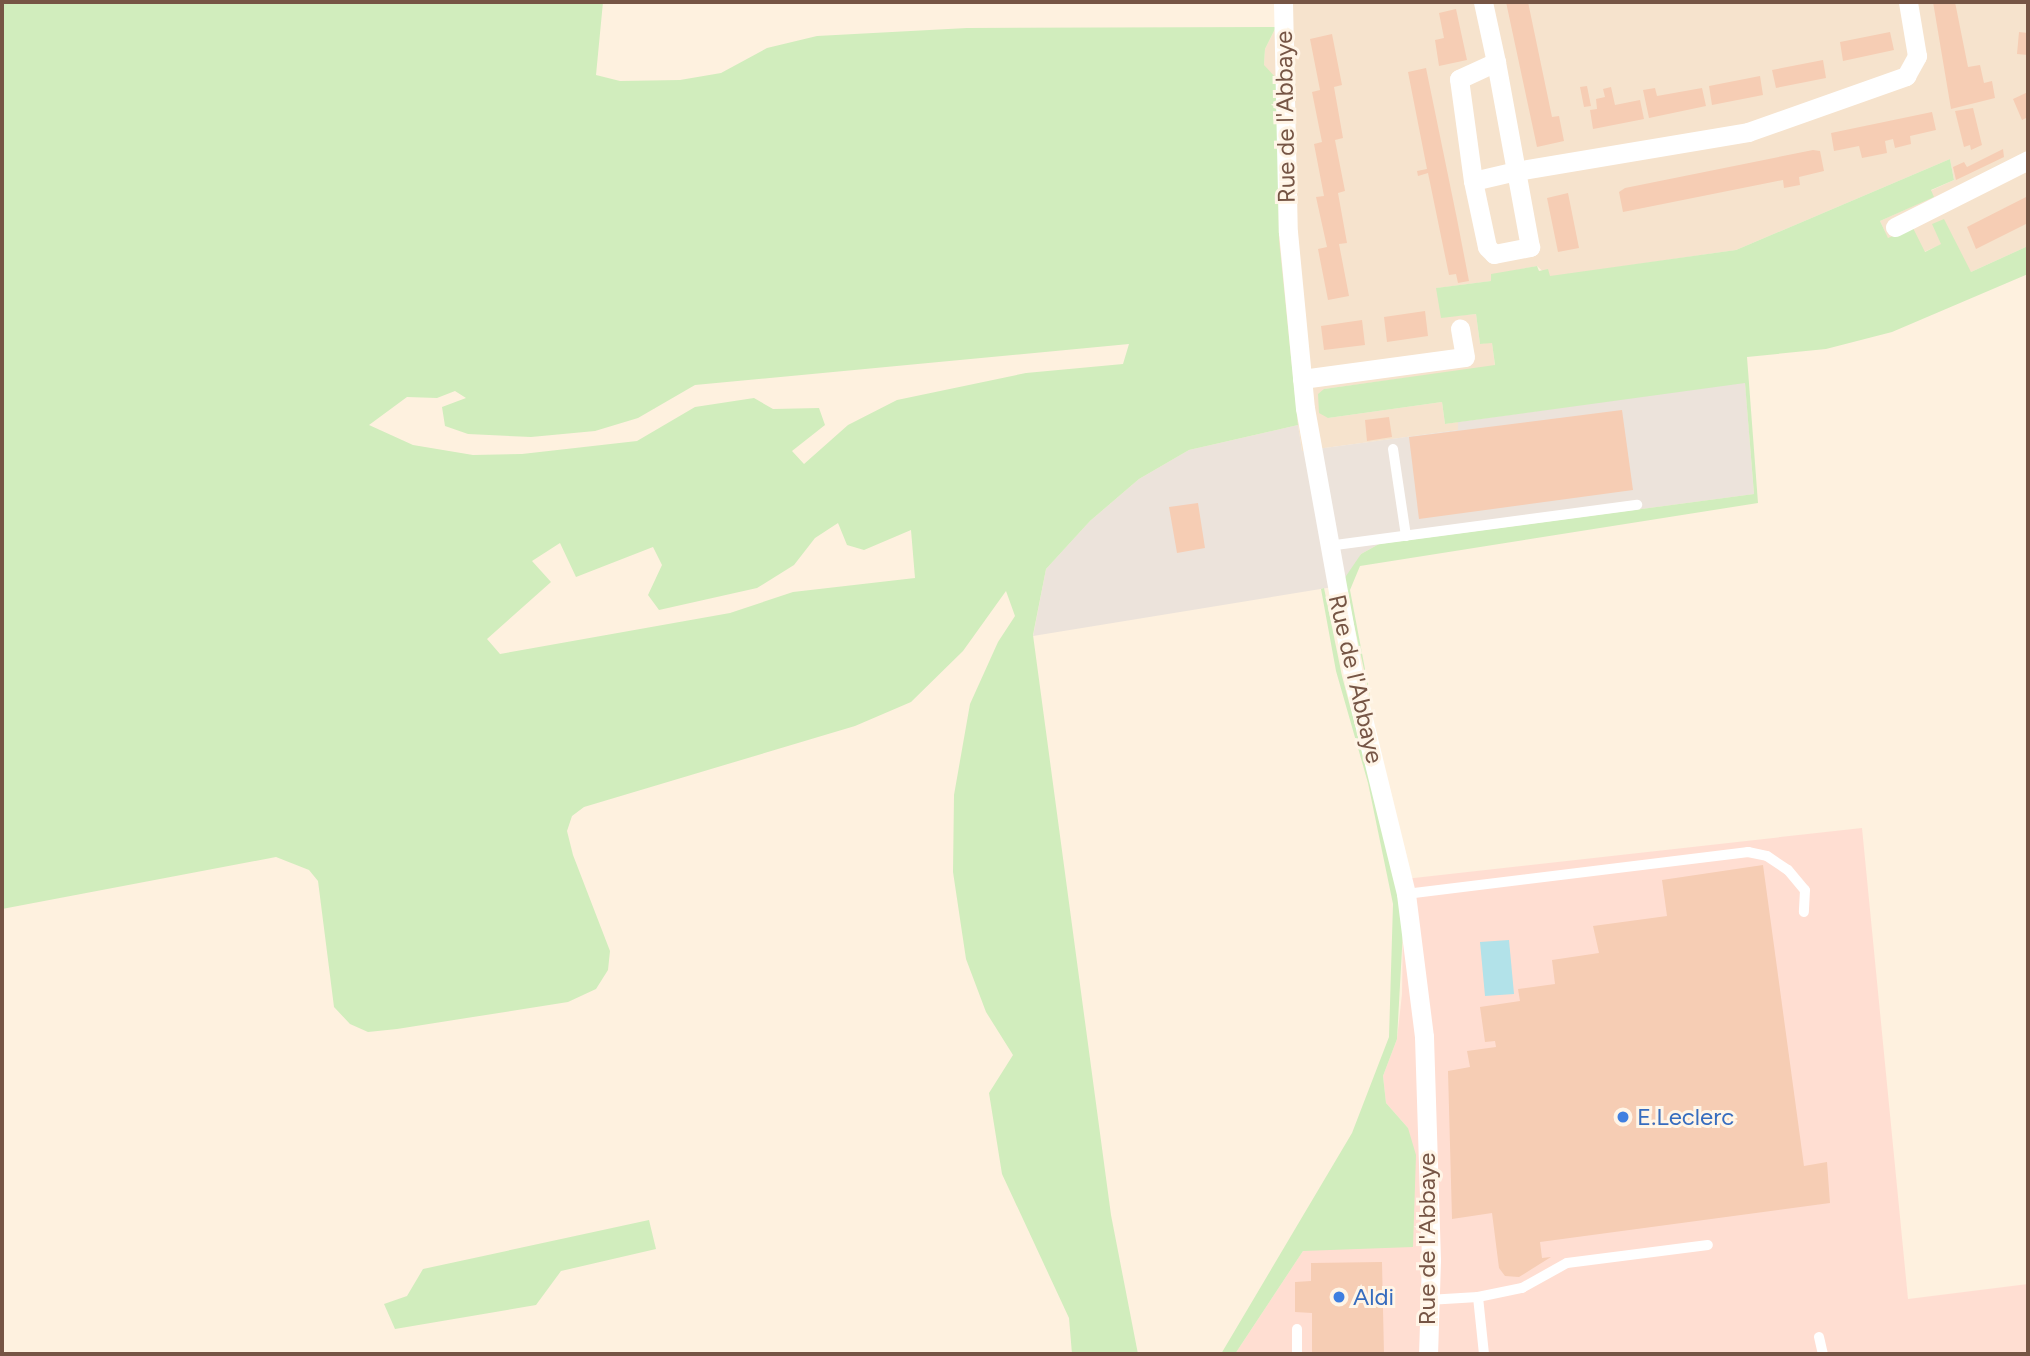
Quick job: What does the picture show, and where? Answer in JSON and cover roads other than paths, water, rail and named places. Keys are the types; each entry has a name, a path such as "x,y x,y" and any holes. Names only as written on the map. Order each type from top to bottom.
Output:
{"street":[{"name":"Rue de l'Abbaye","path":"1283,2 1288,232 1302,379 1328,546 1355,686 1406,894 1424,1037 1428,1354"},
{"path":"1483,2 1496,62 1530,247 1494,254 1487,247 1459,79 1496,62"},
{"path":"1474,181 1516,171 1748,132 1906,76 1917,56 1908,2"},
{"path":"1895,227 2028,160"},
{"path":"1302,379 1465,357 1461,328"}],"lane":[{"path":"1393,449 1406,536"},
{"path":"1328,546 1637,505"},
{"path":"1406,894 1748,852 1768,856 1788,870 1805,890 1804,912"},
{"path":"1428,1300 1478,1297 1522,1288 1567,1262 1708,1245"},
{"path":"1478,1297 1484,1354"},
{"path":"1297,1329 1297,1354"},
{"path":"1818,1337 1823,1354"}],"water":[{"path":"1509,940 1514,994 1485,996 1480,942"}],"place":[{"name":"E.Leclerc","path":"1623,1117"},
{"name":"Aldi","path":"1339,1297"}]}
